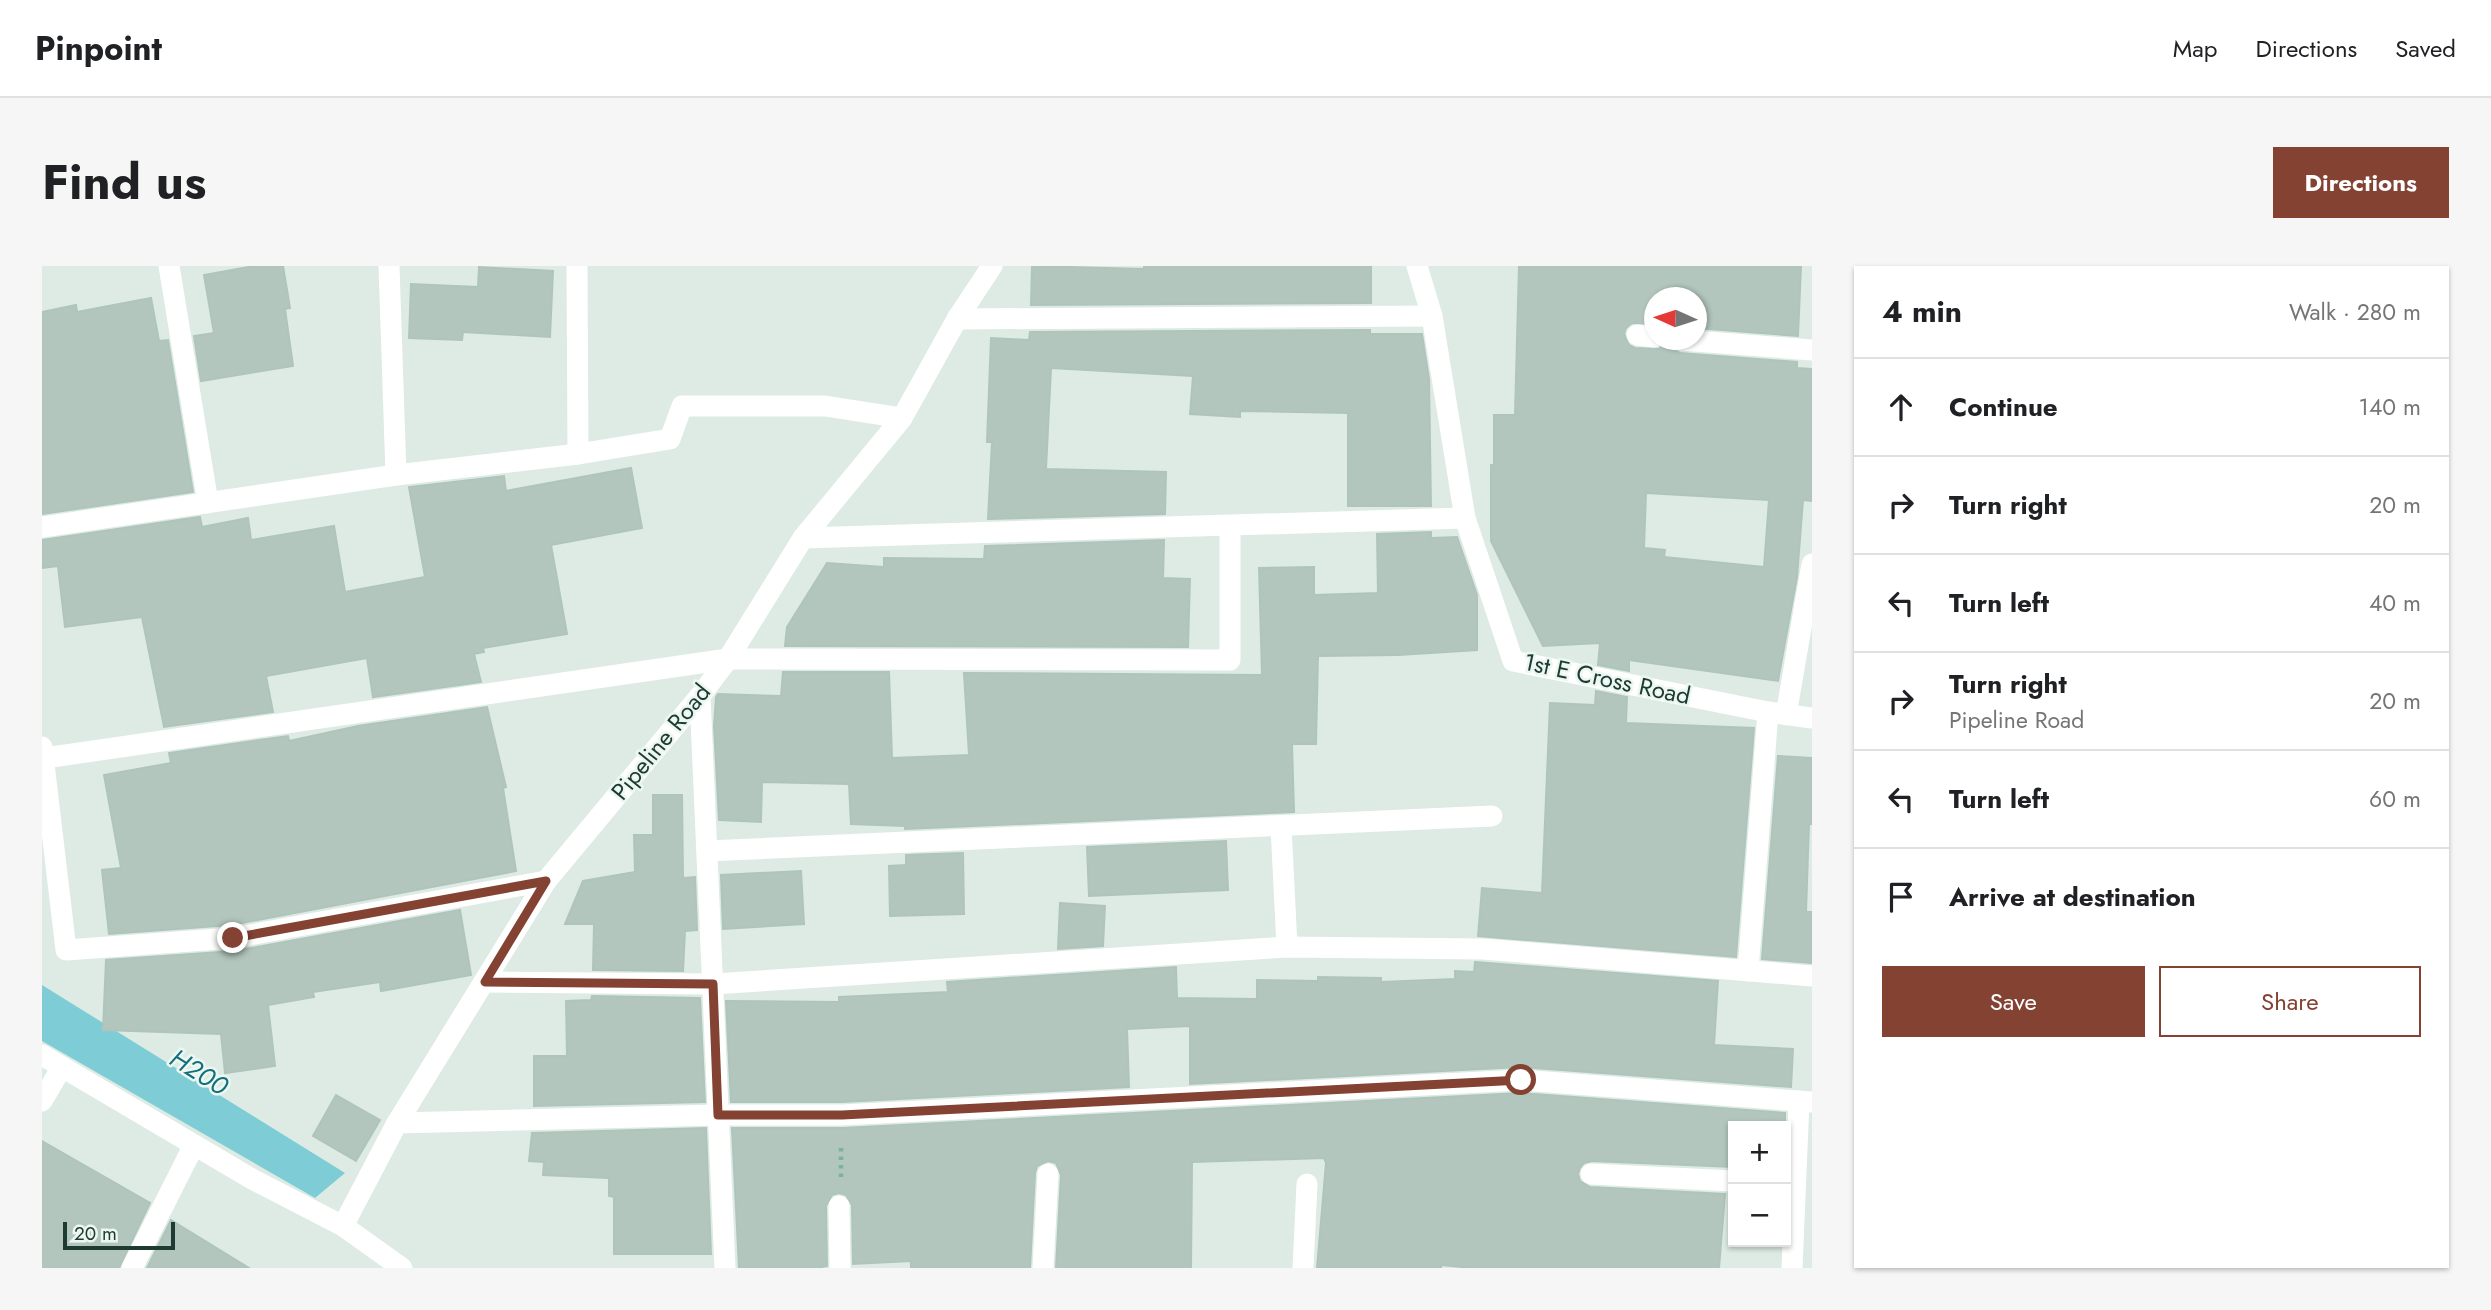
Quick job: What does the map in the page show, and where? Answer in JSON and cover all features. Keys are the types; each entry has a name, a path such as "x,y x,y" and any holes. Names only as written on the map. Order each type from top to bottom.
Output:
{"street":[{"path":"169,266 208,503"},
{"path":"389,266 396,475"},
{"path":"577,266 578,454"},
{"name":"Pipeline Road","path":"342,1226 397,1123 546,881 728,659 803,538 902,418 957,319 992,266"},
{"name":"1st E Cross Road","path":"1418,266 1432,316 1465,518 1513,661 1812,718"},
{"path":"957,319 1432,316"},
{"path":"1707,342 1812,350"},
{"path":"42,527 396,475 578,454 670,439 682,406 824,406 902,418"},
{"path":"803,538 1465,518"},
{"path":"546,881 233,938 66,950 43,753 728,659 1230,660 1230,526"},
{"path":"1748,971 1777,713 1812,564"},
{"path":"700,696 725,1268"},
{"path":"707,851 1492,816"},
{"path":"1281,826 1287,947"},
{"path":"485,982 713,984 1287,947 1483,949 1812,976"},
{"path":"42,1055 253,1179 342,1226 402,1268"},
{"path":"42,1101 62,1067"},
{"path":"397,1123 718,1115 842,1115 1521,1080 1806,1101 1791,1183"},
{"path":"132,1268 194,1145"},
{"path":"1043,1268 1048,1174"},
{"path":"1591,1174 1728,1181"},
{"path":"1303,1268 1307,1184"},
{"path":"1791,1184 1791,1268"},
{"path":"840,1195 841,1268"}],"path":[{"path":"840,1195 842,1115"}],"water":[{"path":"42,985 345,1173 315,1198 42,1041"}],"building":[{"path":"254,266 283,266 290,308 285,309 293,366 201,381 194,336 214,333 204,275"},
{"path":"1032,266 1144,269 1144,266 1371,266 1371,303 1031,305"},
{"path":"1519,266 1801,266 1798,336 1707,329 1707,287 1644,287 1644,324 1632,323 1624,334 1629,345 1644,350 1673,350 1680,353 1797,362 1797,368 1812,369 1812,501 1803,500 1797,577 1778,681 1629,660 1629,671 1598,665 1600,643 1543,646 1491,541 1494,415 1515,415","holes":["1646,493 1769,500 1764,567 1664,557 1665,550 1644,548"]},
{"path":"479,267 553,271 550,337 463,332 462,340 409,338 411,284 478,287"},
{"path":"151,298 159,341 168,340 193,492 42,514 42,312 76,305 77,312"},
{"path":"1370,330 1370,334 1422,334 1429,379 1431,506 1348,506 1348,413 1240,411 1240,417 1190,414 1193,376 1051,368 1046,469 1166,472 1165,514 988,519 992,442 987,442 991,338 1029,340 1030,332"},
{"path":"631,468 642,528 551,545 567,634 483,648 484,652 474,654 481,682 373,697 367,658 266,676 273,712 164,727 142,617 65,627 58,566 42,568 42,540 200,517 202,527 248,518 251,540 334,526 345,592 425,577 409,487 504,476 506,491"},
{"path":"1431,532 1431,538 1457,537 1477,595 1477,650 1318,656 1316,744 1292,744 1294,812 905,829 905,826 851,824 849,784 762,782 761,822 719,820 714,726 718,694 781,696 783,672 889,672 892,758 969,755 964,673 1262,675 1259,568 1314,567 1314,595 1378,593 1377,534"},
{"path":"1164,540 1163,578 1190,579 1188,647 785,646 787,627 827,563 884,567 884,558 984,559 985,546"},
{"path":"1596,691 1627,697 1626,723 1754,728 1736,957 1478,936 1482,888 1542,893 1550,703 1595,705"},
{"path":"487,707 506,787 503,788 516,871 231,925 109,934 102,870 121,868 104,775 171,763 169,753 288,736 289,741 358,726"},
{"path":"1778,756 1812,758 1812,824 1809,824 1806,912 1812,912 1812,963 1762,959"},
{"path":"653,795 682,795 683,878 695,877 697,930 685,931 683,971 593,970 594,924 565,924 583,881 635,872 634,835 653,835"},
{"path":"1226,841 1228,890 1089,896 1087,847"},
{"path":"963,853 964,914 890,916 889,866 906,865 906,855"},
{"path":"801,871 804,924 723,929 721,875"},
{"path":"1060,903 1105,906 1103,946 1058,949"},
{"path":"460,910 471,975 381,991 380,982 313,992 314,997 268,1005 275,1066 225,1073 221,1034 103,1030 106,960 235,951"},
{"path":"1475,962 1718,981 1714,1045 1793,1049 1791,1087 1520,1067 1190,1084 1190,1026 1127,1029 1129,1087 842,1102 731,1102 726,1001 839,1002 839,997 948,992 947,982 1176,967 1177,998 1257,999 1257,980 1318,981 1318,977 1381,978 1381,982 1455,979 1455,971 1474,972"},
{"path":"592,996 700,998 705,1102 534,1106 534,1056 567,1056 566,1001 591,1000"},
{"path":"1521,1093 1785,1113 1785,1121 1728,1121 1728,1167 1592,1161 1584,1163 1580,1168 1580,1181 1590,1187 1725,1194 1719,1268 1472,1268 1441,1265 1441,1268 1317,1268 1326,1163 1324,1158 1192,1162 1191,1268 1056,1268 1061,1175 1056,1163 1048,1161 1037,1166 1035,1173 1030,1268 911,1268 911,1261 853,1264 852,1205 846,1195 839,1193 832,1195 826,1206 827,1266 739,1268 732,1128 843,1128"},
{"path":"336,1095 380,1120 356,1161 313,1136"},
{"path":"706,1128 711,1254 614,1254 614,1197 609,1196 609,1178 543,1175 544,1162 529,1161 532,1133"},
{"path":"42,1141 150,1203 119,1268 42,1268"},
{"path":"171,1220 249,1268 147,1268"}],"route":[{"path":"233,938 546,881 485,982 713,984 718,1115 842,1115 1521,1080"}],"water label":[{"name":"H200","path":"199,1072"}]}
